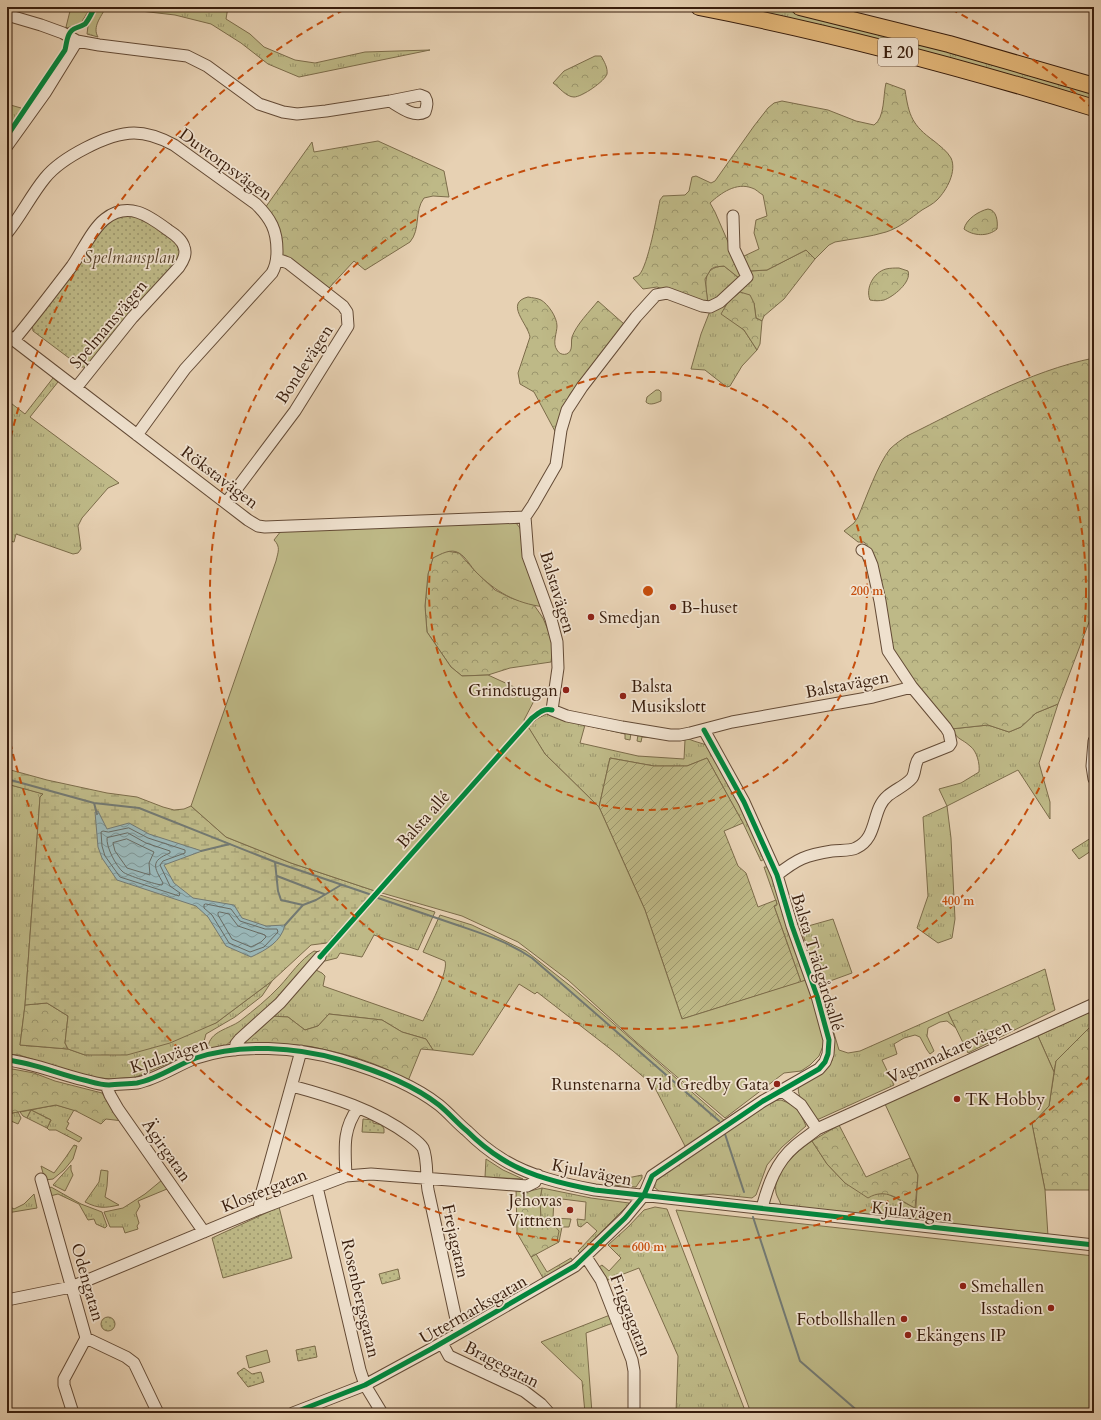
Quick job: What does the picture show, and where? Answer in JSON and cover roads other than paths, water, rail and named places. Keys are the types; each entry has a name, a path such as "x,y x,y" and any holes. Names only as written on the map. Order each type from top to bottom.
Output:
{"highway":[{"name":"E 20","path":"699,7 780,24 890,50 996,78 1094,108"},
{"name":"E 20","path":"800,7 948,44 1094,86"}],"street":[{"path":"7,15 63,33 77,41 187,56 207,66 259,104 283,112 307,114 390,102"},
{"path":"7,146 45,93 77,41"},
{"name":"Duvtorpsvägen","path":"7,233 19,219 46,177 64,160 105,139 132,133 147,134 174,145 256,204 272,223 276,238 277,259 272,272 185,369 137,435"},
{"name":"Spelmansvägen","path":"11,338 72,265 98,226 105,219 113,214 124,211 135,211 145,214 173,234 184,246 185,253 179,267 132,318 76,388"},
{"path":"525,517 556,465 564,419 572,400 651,300 656,295 667,293 702,306 710,307 720,302 747,277 734,249 733,216"},
{"name":"Bondevägen","path":"226,503 295,411 348,326 347,312 343,306 288,263 277,259"},
{"name":"Rökstavägen","path":"11,338 248,520 258,526 525,517"},
{"name":"Balstavägen","path":"525,517 528,556 551,619 557,646 558,668 552,710 574,717 670,735 690,733 732,722 873,697 912,687 888,651 880,601 872,565 870,558 862,550"},
{"path":"777,875 793,862 802,858 820,853 856,848 863,843 874,826 880,806 888,794 912,777 916,761 919,758 949,746 951,743 946,728 912,687"},
{"name":"Balsta Trädgårdsallé","path":"644,1195 652,1176 781,1090 819,1069 828,1054 829,1040 817,996 792,926 777,875 744,802 704,730"},
{"path":"1094,741 1092,766 1094,779"},
{"path":"235,1050 236,1044 240,1039 280,1003 320,957"},
{"name":"Vagnmakarevägen","path":"762,1208 768,1187 782,1159 794,1147 817,1129 1094,1004"},
{"name":"Kjulavägen","path":"7,1060 33,1064 68,1077 106,1085 138,1083 196,1058 235,1050 278,1049 301,1051 361,1066 400,1082 438,1104 478,1141 503,1159 523,1170 573,1186 595,1190 1094,1245"},
{"path":"259,1209 301,1051"},
{"name":"Ägirgatan","path":"106,1085 118,1109 204,1232"},
{"name":"Frejagatan","path":"292,1086 325,1095 358,1108 394,1125 420,1144 423,1148 425,1156 426,1179 459,1333"},
{"path":"781,1090 801,1106 817,1129"},
{"path":"346,1176 345,1150 347,1131 358,1108"},
{"name":"Klostergatan","path":"7,1300 71,1287 259,1209 346,1176 371,1174 527,1186 535,1182 538,1175"},
{"name":"Odengatan","path":"41,1179 86,1338 64,1379 64,1385 72,1413"},
{"name":"Rosenbergsgatan","path":"317,1187 360,1370 365,1385 382,1413"},
{"name":"Uttermarksgatan","path":"293,1413 313,1410 365,1385 442,1343 575,1266 625,1218 644,1195"},
{"name":"Friggagatan","path":"586,1257 601,1280 632,1360 634,1371 634,1413"},
{"path":"86,1338 126,1357 134,1363 158,1413"},
{"name":"Bragegatan","path":"442,1343 449,1356 524,1391 541,1404 549,1413"}],"water":[{"path":"98,811 107,829 129,823 149,834 202,851 164,865 174,883 193,898 234,905 242,918 266,926 285,925 280,936 272,945 251,957 226,946 208,917 196,906 117,880 102,858 98,847 95,812"}],"waterway":[{"path":"7,779 94,803 139,808 275,862 369,894"},
{"path":"94,803 97,814"},
{"path":"201,851 230,844"},
{"path":"275,862 278,891 281,900 303,905 316,900 341,885"},
{"path":"277,876 324,894"},
{"path":"378,898 496,939 523,952 532,958 719,1121"},
{"path":"285,925 303,905"},
{"path":"725,1134 744,1192"},
{"path":"753,1217 800,1361 860,1413"}],"place":[{"name":"B-huset","path":"673,607"},
{"name":"Smedjan","path":"591,617"},
{"name":"Grindstugan","path":"566,690"},
{"name":"Balsta Musikslott","path":"623,696"},
{"name":"Runstenarna Vid Gredby Gata","path":"777,1084"},
{"name":"TK Hobby","path":"957,1099"},
{"name":"Jehovas Vittnen","path":"570,1210"},
{"name":"Smehallen","path":"963,1286"},
{"name":"Isstadion","path":"1051,1308"},
{"name":"Fotbollshallen","path":"904,1319"},
{"name":"Ekängens IP","path":"908,1335"}],"park label":[{"name":"Spelmansplan","path":"129,257"}]}
